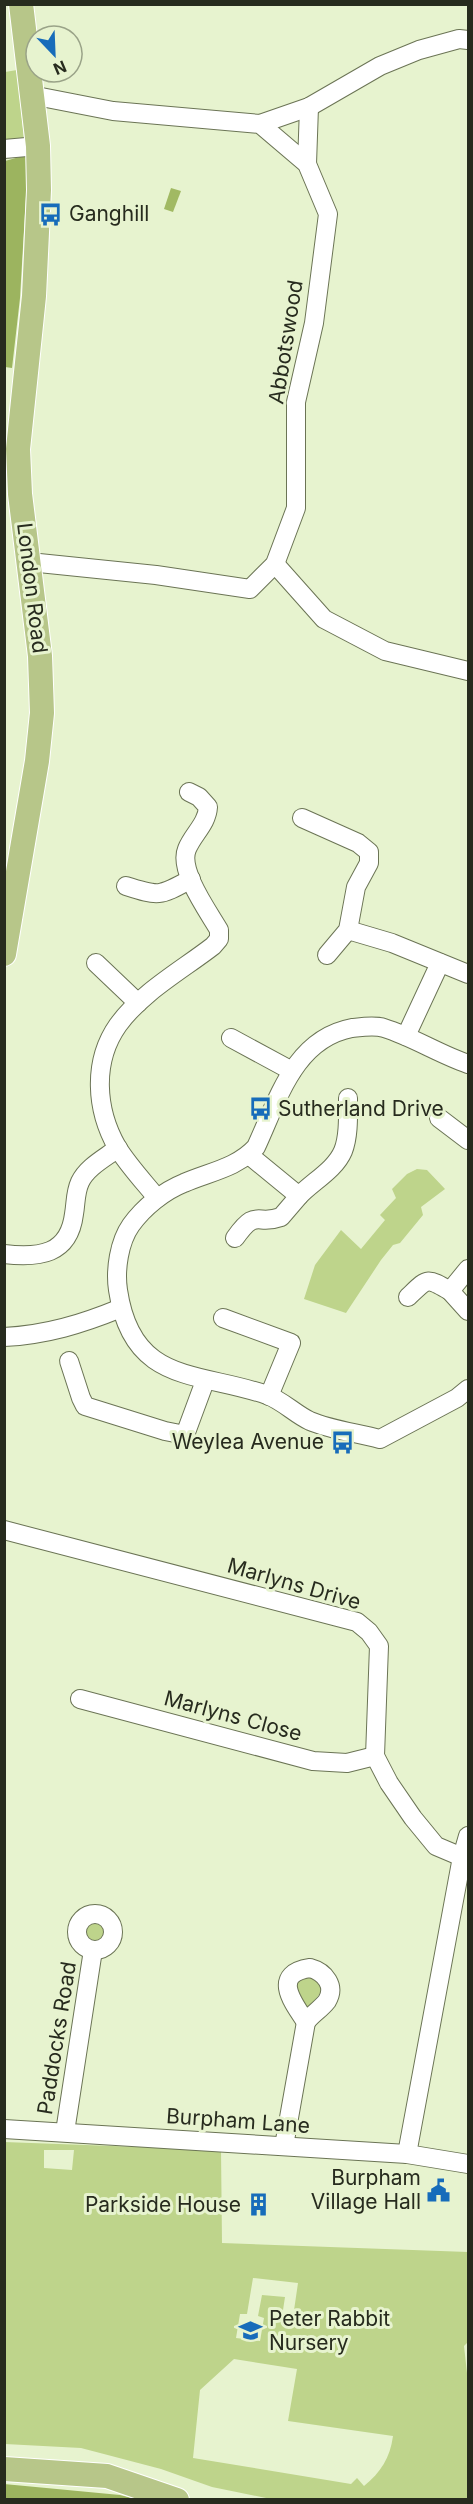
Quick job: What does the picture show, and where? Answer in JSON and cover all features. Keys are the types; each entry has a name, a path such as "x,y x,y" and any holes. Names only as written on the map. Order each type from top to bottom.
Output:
{"main road":[{"name":"London Road","path":"4,954 37,761 42,713 40,656 29,564 12,481 18,449 36,260 39,190 38,146 21,4"},
{"path":"4,2469 107,2476 177,2499"}],"street":[{"path":"31,95 113,111 260,124 309,107 380,66 419,50 459,39 468,40"},
{"name":"Abbotswood","path":"29,564 39,563 156,575 250,589 275,564 296,508 296,402 314,323 328,214 307,164 309,107"},
{"name":"Abbotswood","path":"260,124 307,164"},
{"path":"4,149 38,146"},
{"path":"275,564 324,619 385,651 468,671"},
{"path":"157,1198 118,1148 103,1117 99,1087 103,1058 117,1026 138,1003 219,939 219,930 185,866 186,850 207,816 208,807 199,797 189,792"},
{"path":"302,818 358,843 369,852 369,863 356,887 348,930 327,955"},
{"path":"126,886 150,894 162,894 190,879"},
{"path":"348,930 392,943 468,974"},
{"path":"96,963 138,1003"},
{"path":"406,1036 440,963"},
{"path":"468,1064 381,1027 342,1030 324,1038 303,1055 292,1071 256,1147 249,1155 237,1163 182,1184 157,1198 131,1226 121,1248 117,1277 121,1308 131,1332 151,1359 172,1371 268,1396 310,1421 380,1439 457,1398 468,1389"},
{"path":"231,1038 292,1071"},
{"path":"235,1238 244,1226 253,1220 281,1217 298,1196 329,1169 342,1152 346,1140 348,1098"},
{"path":"439,1118 468,1140"},
{"path":"4,1254 32,1257 53,1250 68,1237 80,1182 87,1171 118,1148"},
{"path":"249,1155 298,1196"},
{"path":"450,1292 468,1269"},
{"path":"408,1297 425,1280 431,1280 450,1292 468,1311"},
{"path":"4,1337 64,1330 121,1308"},
{"path":"223,1318 291,1343 268,1396"},
{"path":"69,1361 85,1406 185,1436 205,1381"},
{"name":"Marlyns Drive","path":"4,1530 357,1622 379,1646 375,1756 389,1783 413,1818 436,1845 462,1857"},
{"name":"Marlyns Close","path":"80,1699 314,1761 347,1763 375,1756"},
{"path":"407,2154 462,1857 468,1836"},
{"name":"Paddocks Road","path":"65,2132 93,1950"},
{"path":"284,2146 306,2022"},
{"name":"Burpham Lane","path":"4,2129 407,2154 468,2164"}],"shaded area":[{"path":"17,70 24,139 5,144 5,72"},
{"path":"30,154 39,190 26,196 20,298 12,368 5,367 5,161"},
{"path":"171,188 181,191 173,212 164,209"},
{"path":"417,1169 427,1170 445,1189 421,1207 423,1215 400,1243 393,1245 381,1260 346,1313 304,1299 315,1265 341,1230 361,1249 385,1220 380,1215 396,1198 392,1189 407,1174"},
{"path":"94,1919 103,1923 107,1932 103,1941 94,1945 85,1941 81,1932 85,1923"},
{"path":"303,1975 322,1981 321,1992 306,2012 294,1992 298,1978"},
{"path":"4,2142 221,2150 222,2243 468,2252 468,2342 464,2346 468,2382 468,2499 271,2499 212,2487 161,2469 81,2448 5,2444","holes":["44,2150 74,2150 72,2170 44,2168","253,2278 298,2283 292,2324 281,2323 285,2297 262,2295 258,2316 264,2318 260,2341 236,2338 240,2314 247,2314","234,2359 297,2369 288,2421 393,2436 390,2451 380,2470 364,2486 357,2478 351,2484 193,2458 200,2390"]},
{"path":"4,2484 120,2495 136,2499 5,2499"}],"place":[{"name":"Ganghill","path":"51,214"},
{"name":"Sutherland Drive","path":"260,1109"},
{"name":"Weylea Avenue","path":"342,1442"},
{"name":"Burpham Village Hall","path":"439,2190"},
{"name":"Parkside House","path":"259,2205"},
{"name":"Peter Rabbit Nursery","path":"251,2331"}]}
